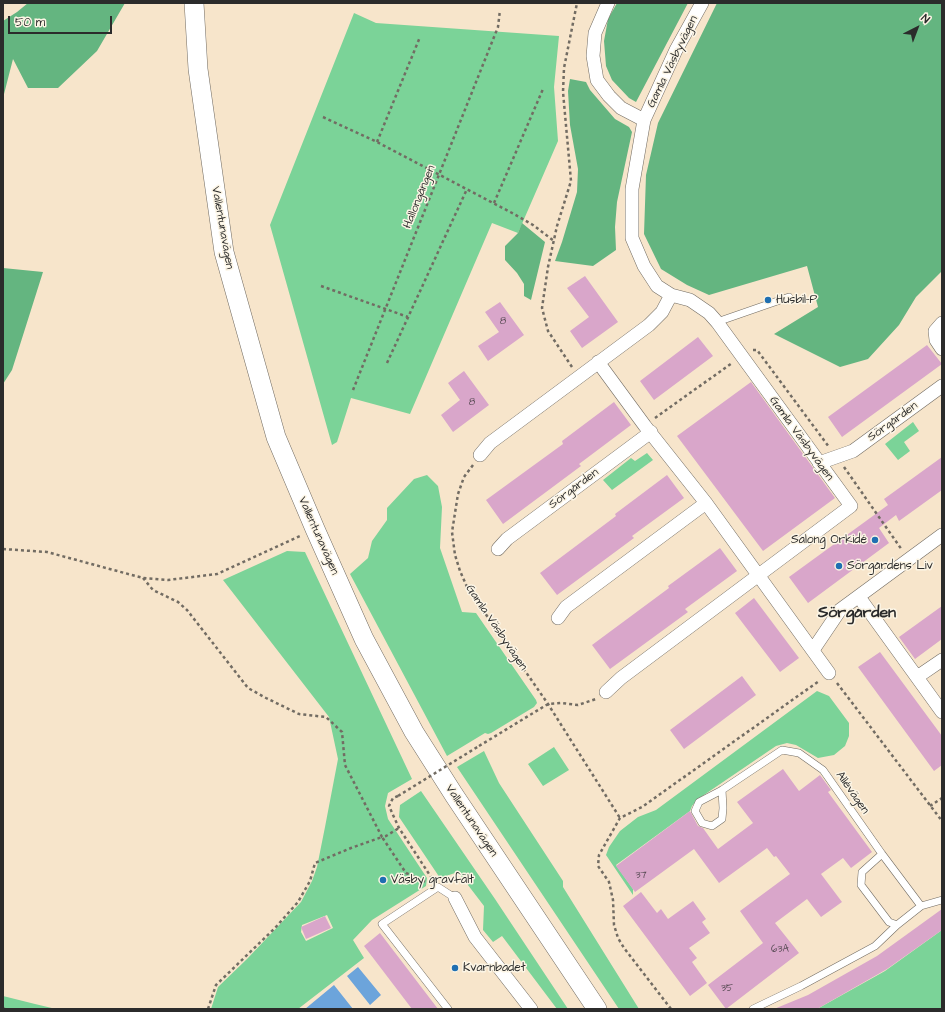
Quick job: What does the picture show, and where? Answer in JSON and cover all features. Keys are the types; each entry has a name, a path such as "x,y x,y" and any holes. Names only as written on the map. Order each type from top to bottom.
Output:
{"main road":[{"name":"Vallentunavägen","path":"194,3 198,69 224,252 276,437 364,639 414,732 458,802 597,1009"}],"street":[{"name":"Gamla Väsbyvägen","path":"608,3 596,33 593,56 597,80 609,96 621,108 644,120"},
{"name":"Gamla Väsbyvägen","path":"702,3 676,50 644,120 632,189 632,238 644,266 657,286 671,295 690,300 709,313 717,322 851,506 759,576"},
{"path":"480,455 490,443 649,325 662,312 671,295"},
{"path":"942,323 935,331 936,340 942,349"},
{"path":"598,362 706,503 830,673"},
{"name":"Sörgården","path":"819,463 854,451 942,386"},
{"name":"Sörgården","path":"498,549 507,539 651,432"},
{"path":"558,618 566,607 706,503"},
{"path":"813,650 840,610 942,535"},
{"path":"606,692 621,678 759,576"},
{"path":"858,597 942,712"},
{"path":"917,678 942,660"},
{"path":"456,898 475,937 531,1009"}],"lane":[{"path":"717,322 789,297"},
{"name":"Allévägen","path":"722,790 722,818 712,826 702,823 695,811 699,802 722,790 782,750 799,753 823,770 882,854 921,906"},
{"path":"882,854 862,872 860,885 889,922 897,925"},
{"path":"448,1009 382,924 438,887 456,898"},
{"path":"753,1009 801,986 875,946 897,925 921,906 942,900"}],"path":[{"path":"577,3 564,68 563,92 571,181 548,267 542,308 548,331 562,354 579,376"},
{"name":"Hallongången","path":"353,390 498,27 500,10"},
{"path":"377,142 420,37"},
{"path":"494,203 542,89"},
{"path":"323,117 377,142 494,203 533,225 554,241"},
{"path":"387,363 467,189"},
{"path":"320,286 408,317"},
{"name":"Gamla Väsbyvägen","path":"480,455 464,477 458,494 452,532 455,555 460,571 467,587 548,704 620,818"},
{"path":"3,549 48,552 142,578 168,580 217,574 315,529"},
{"path":"142,578 153,590 178,602 187,610 248,688 299,714 326,717 342,732 345,765 382,837 406,873 438,887"},
{"path":"671,1009 618,938 614,925 613,900 609,882 598,866 599,855 620,818 642,807 830,673 942,821"},
{"path":"438,887 399,828 389,806 393,798 548,704 561,703 578,705 592,701 606,692"},
{"path":"930,806 942,798"},
{"path":"208,1009 216,985 298,902 310,881 316,863 351,848 386,836 399,828"}],"green space":[{"path":"28,3 125,3 97,51 58,88 28,88 13,59 3,98 3,21"},
{"path":"617,3 688,3 636,102 629,98 612,80 606,66 604,41 608,19"},
{"path":"717,3 942,3 942,271 916,297 899,325 868,359 840,367 774,334 818,307 807,266 709,295 687,285 661,269 644,234 646,175 658,123"},
{"path":"354,13 376,23 559,36 554,87 558,141 518,233 492,223 410,414 351,398 337,442 332,445 270,225"},
{"path":"570,79 586,82 590,90 615,119 629,127 632,132 617,202 615,227 616,250 593,266 555,261 577,192 578,169 570,125 568,91"},
{"path":"522,223 545,242 531,300 524,296 524,284 517,273 505,260 505,246 518,233"},
{"path":"3,268 43,272 12,370 3,384"},
{"path":"913,422 919,431 904,442 910,451 898,460 885,444"},
{"path":"647,453 653,460 612,490 603,480 631,458 635,461"},
{"path":"427,475 438,486 442,507 440,548 462,612 476,613 537,703 534,707 491,733 485,733 447,756 350,574 368,558 372,541 387,520 387,508 414,479"},
{"path":"287,551 305,552 412,779 388,793 385,806 388,819 427,878 426,886 372,920 353,940 364,958 298,1009 211,1009 218,987 301,902 312,881 317,867 338,759 329,717 223,580","holes":["327,915 333,928 306,941 301,932 302,925"]},
{"path":"817,691 829,696 849,723 849,736 845,746 834,755 818,758 796,745 787,743 776,746 698,799 690,811 616,865 633,889 633,895 606,855 609,847 620,831 638,817 656,810"},
{"path":"554,747 569,770 543,786 528,764"},
{"path":"484,751 499,783 563,881 563,887 639,1009 619,1009 457,767"},
{"path":"421,791 568,1009 557,1009 502,936 493,942 483,930 484,906 458,872 440,878 399,817 400,805"},
{"path":"942,930 942,1009 817,1009 885,971"},
{"path":"3,996 35,1004 56,1009 3,1009"}],"water":[{"path":"358,967 381,995 370,1005 347,976"},
{"path":"334,985 353,1009 305,1009"}],"building":[{"path":"585,276 618,322 582,348 570,331 589,317 567,288"},
{"path":"500,302 524,335 488,361 478,346 499,332 485,312"},
{"path":"698,337 713,356 654,400 640,381"},
{"path":"927,345 942,364 842,437 828,417"},
{"path":"464,371 489,405 453,432 441,415 460,400 448,383"},
{"path":"751,382 835,498 763,551 677,436"},
{"path":"614,402 631,425 579,464 581,466 503,524 486,500 563,444 562,441"},
{"path":"942,457 942,490 899,521 896,515 879,528 889,543 808,603 789,577 888,505 884,499"},
{"path":"667,475 684,498 632,536 634,538 557,595 540,573 616,516 615,514"},
{"path":"720,548 737,571 685,609 688,612 610,669 592,645"},
{"path":"754,598 799,658 780,672 735,613"},
{"path":"942,606 942,639 915,659 899,637"},
{"path":"880,652 942,736 942,765 934,771 858,667"},
{"path":"742,676 756,695 684,749 670,730"},
{"path":"783,769 799,791 820,775 831,790 828,792 872,852 851,868 843,858 821,874 842,902 821,917 807,899 775,923 799,953 726,1009 708,985 763,943 740,911 790,874 776,856 774,857 767,848 719,883 694,849 635,892 616,866 690,811 698,826 703,828 718,849 753,823 737,802"},
{"path":"641,892 657,913 661,909 668,919 693,901 706,919 702,922 710,933 689,948 697,958 692,962 707,983 690,996 623,906"},
{"path":"942,909 942,930 887,969 817,1009 774,1009 808,995 877,956"},
{"path":"325,916 331,928 306,939 301,927"},
{"path":"380,933 438,1009 412,1009 364,946"}],"place":[{"name":"Husbil-P","path":"768,300"},
{"name":"Salong Orkidé","path":"875,540"},
{"name":"Sörgårdens Liv","path":"839,566"},
{"name":"Väsby gravfält","path":"383,880"},
{"name":"Kvarnbadet","path":"455,968"}],"district":[{"name":"Sörgården","path":"857,614"}]}
